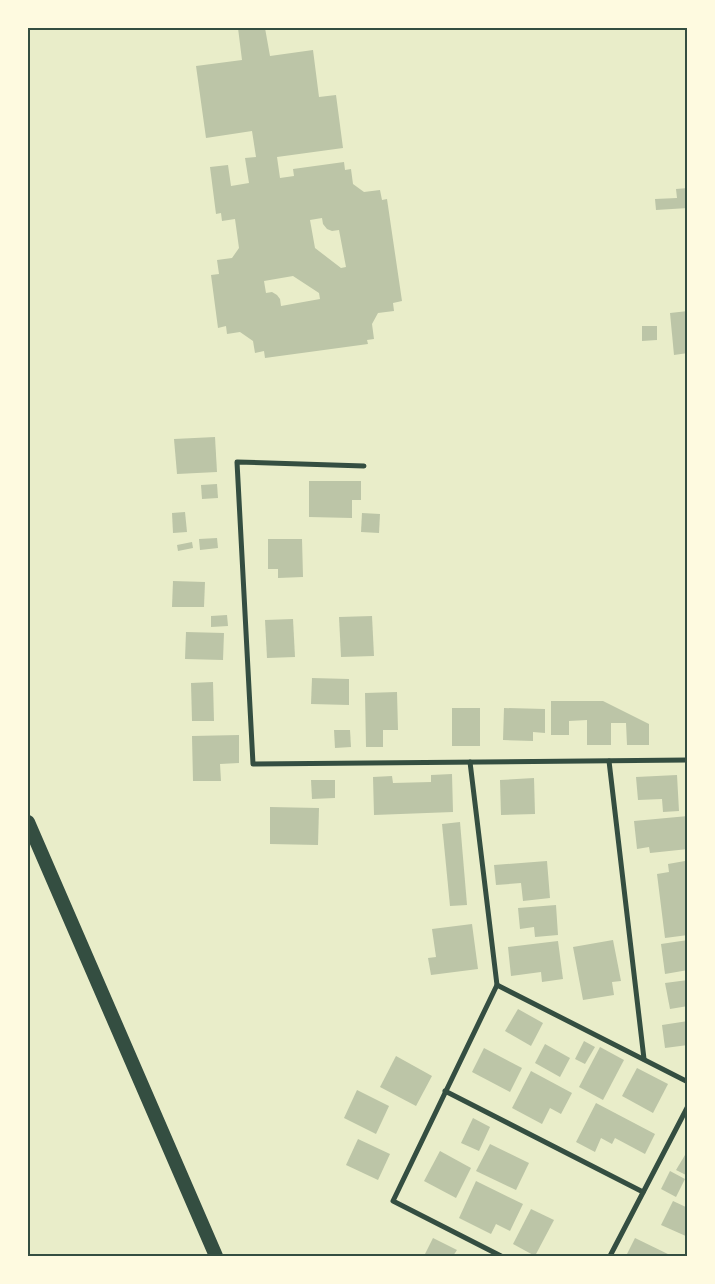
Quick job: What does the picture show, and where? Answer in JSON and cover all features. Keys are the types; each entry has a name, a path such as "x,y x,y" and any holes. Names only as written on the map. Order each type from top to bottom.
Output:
{"highway":[{"path":"28,822 216,1256"}],"street":[{"path":"364,466 237,462 253,764 688,760"},
{"path":"609,761 644,1059"},
{"path":"470,762 498,985 393,1201 501,1256"},
{"path":"498,985 688,1082"},
{"path":"445,1091 643,1192"},
{"path":"610,1256 688,1106"}],"building":[{"path":"238,28 265,28 270,56 313,50 319,97 336,95 343,148 277,157 280,178 294,176 293,169 344,162 345,170 351,169 353,184 364,192 380,190 382,200 387,199 402,301 393,303 394,311 378,313 372,324 374,339 367,340 368,344 265,358 264,351 255,353 253,341 240,332 227,334 226,326 218,328 211,275 219,274 217,260 232,258 239,248 235,219 222,221 221,213 216,214 210,167 228,165 231,186 249,183 245,158 256,157 252,131 206,138 196,66 242,60","holes":["322,218 323,224 327,229 332,231 339,230 346,267 341,268 315,248 310,220","293,276 319,293 320,299 281,306 277,295 272,292 266,293 264,281"]},
{"path":"688,188 688,208 656,210 655,199 677,198 676,189"},
{"path":"688,311 688,353 674,355 670,313"},
{"path":"642,326 657,326 657,340 642,341"},
{"path":"215,437 217,472 177,474 174,439"},
{"path":"309,481 361,481 361,500 352,500 352,518 309,517"},
{"path":"217,484 218,498 202,499 201,485"},
{"path":"185,512 187,532 173,533 172,513"},
{"path":"362,513 380,514 379,533 361,532"},
{"path":"217,538 218,548 200,550 199,539"},
{"path":"268,539 302,539 303,577 278,578 278,569 268,569"},
{"path":"192,542 193,548 178,551 177,545"},
{"path":"173,581 205,582 204,607 172,607"},
{"path":"227,615 228,626 211,627 211,616"},
{"path":"372,616 374,656 341,657 339,617"},
{"path":"293,619 295,657 267,658 265,620"},
{"path":"186,632 224,633 223,660 185,659"},
{"path":"312,678 349,679 349,705 311,704"},
{"path":"213,682 214,721 192,721 191,683"},
{"path":"397,692 398,730 383,730 383,747 366,747 365,693"},
{"path":"551,701 603,701 649,724 649,745 627,745 626,723 611,723 611,745 587,745 587,720 569,721 569,735 551,735"},
{"path":"452,708 480,708 480,746 452,746"},
{"path":"504,708 545,709 545,733 533,732 533,741 503,740"},
{"path":"334,730 350,730 351,747 335,748"},
{"path":"239,735 239,763 220,764 221,781 193,781 192,736"},
{"path":"452,774 453,812 374,815 373,777 392,776 393,783 431,782 431,775"},
{"path":"677,775 679,811 663,812 662,799 638,800 636,777"},
{"path":"534,778 535,814 501,815 500,780"},
{"path":"311,780 335,780 335,798 312,799"},
{"path":"270,807 319,808 318,845 270,844"},
{"path":"688,816 688,849 650,853 649,847 637,849 634,821"},
{"path":"460,822 467,905 450,906 442,824"},
{"path":"547,861 550,898 523,901 521,883 496,885 494,865"},
{"path":"685,861 688,881 688,935 665,938 657,874 669,872 668,864"},
{"path":"556,905 558,935 535,937 534,927 520,929 518,908"},
{"path":"472,924 478,969 431,975 428,958 436,957 432,929"},
{"path":"613,940 621,981 612,982 614,995 583,1000 573,947"},
{"path":"688,940 688,970 665,974 661,944"},
{"path":"558,941 563,979 542,982 541,972 511,976 508,947"},
{"path":"688,980 688,1006 670,1009 665,983"},
{"path":"518,1009 543,1023 531,1046 505,1031"},
{"path":"688,1021 688,1045 665,1048 662,1025"},
{"path":"584,1041 595,1047 585,1064 575,1059"},
{"path":"545,1044 570,1058 560,1077 535,1063"},
{"path":"600,1047 624,1060 603,1100 579,1087"},
{"path":"484,1048 522,1068 510,1092 472,1072"},
{"path":"396,1056 432,1076 416,1106 380,1087"},
{"path":"637,1068 668,1084 653,1113 622,1096"},
{"path":"531,1071 572,1093 561,1114 550,1108 542,1124 512,1108"},
{"path":"357,1090 389,1106 376,1134 344,1118"},
{"path":"596,1103 655,1134 645,1154 615,1138 612,1144 601,1138 595,1152 576,1142"},
{"path":"473,1118 490,1127 479,1151 461,1143"},
{"path":"358,1139 390,1154 378,1180 346,1165"},
{"path":"490,1144 529,1163 516,1190 476,1171"},
{"path":"688,1150 688,1176 676,1170"},
{"path":"440,1151 471,1168 456,1198 424,1181"},
{"path":"670,1171 685,1179 676,1197 661,1189"},
{"path":"476,1181 523,1204 510,1231 496,1224 491,1234 459,1218"},
{"path":"673,1201 688,1208 688,1237 661,1225"},
{"path":"531,1209 554,1220 535,1256 513,1244"},
{"path":"433,1238 457,1250 453,1256 424,1256"},
{"path":"635,1238 672,1256 626,1256"}]}
